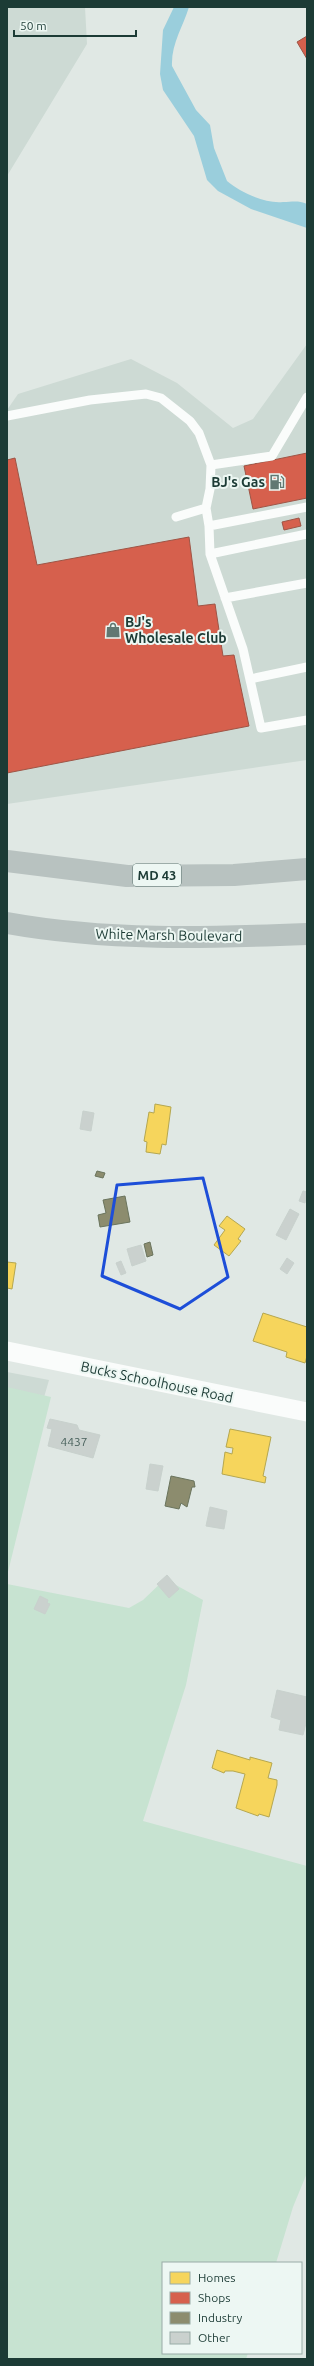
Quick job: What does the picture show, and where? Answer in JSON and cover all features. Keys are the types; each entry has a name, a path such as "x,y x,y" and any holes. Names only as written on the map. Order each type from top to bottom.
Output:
{"highway":[{"name":"MD 43","path":"7,861 127,876 234,875 307,869"},
{"name":"White Marsh Boulevard","path":"7,923 64,932 144,938 202,938 307,934"}],"street":[{"name":"Bucks Schoolhouse Road","path":"7,1351 307,1412"}],"lane":[{"path":"7,416 90,400 146,394 161,398 190,421 199,433 211,464 210,489 206,508 209,526 210,554 243,649 261,728 307,720"},
{"path":"211,464 272,456 307,397"},
{"path":"209,526 307,507"},
{"path":"176,517 206,508"},
{"path":"210,554 307,534"},
{"path":"225,598 307,583"},
{"path":"250,679 307,667"}],"highlighted area":[{"path":"203,1178 228,1277 180,1309 102,1276 117,1185"}],"shaded area":[{"path":"7,7 85,7 87,44 7,176"},
{"path":"307,344 307,760 7,804 7,410 18,394 131,359 177,383 233,428 253,419"},
{"path":"7,1372 49,1380 7,1526"}],"green space":[{"path":"7,1387 51,1397 7,1576"},
{"path":"165,1579 203,1600 186,1685 143,1821 307,1866 307,2173 293,2207 276,2262 162,2262 162,2354 248,2354 246,2359 7,2359 7,1584 129,1608 143,1600"}],"water":[{"path":"174,7 189,7 175,43 172,66 196,110 210,125 214,148 227,181 246,193 261,199 276,202 298,202 307,204 307,228 251,209 218,191 207,180 194,136 163,90 160,74 163,30"}],"building: Homes":[{"path":"155,1104 171,1107 166,1145 162,1144 160,1154 146,1152 147,1142 144,1141 149,1112 154,1113"},
{"path":"227,1216 245,1229 238,1239 241,1241 229,1256 214,1245 225,1230 219,1226"},
{"path":"7,1262 16,1263 12,1289 7,1288"},
{"path":"263,1313 307,1327 307,1356 305,1363 286,1357 287,1352 253,1341"},
{"path":"230,1429 271,1437 263,1476 266,1477 265,1483 222,1474 225,1452 232,1454 233,1448 226,1447"},
{"path":"217,1750 250,1760 250,1757 272,1763 268,1778 277,1780 277,1785 269,1817 259,1814 258,1816 236,1808 245,1774 233,1771 225,1771 224,1773 212,1768"}],"building: Shops":[{"path":"307,36 307,59 297,42"},
{"name":"BJ's Gas","path":"307,453 307,498 253,509 244,466"},
{"name":"BJ's Wholesale Club","path":"15,458 37,565 189,537 198,606 215,604 223,656 234,655 249,726 7,773 7,460"},
{"path":"299,518 301,526 284,530 282,522"}],"building: Industry":[{"path":"97,1171 105,1173 103,1178 95,1176"},
{"path":"125,1196 130,1222 100,1227 98,1215 106,1213 103,1200"},
{"path":"150,1242 153,1255 147,1257 144,1244"},
{"path":"171,1476 194,1481 195,1487 192,1487 187,1507 181,1503 179,1509 165,1506"}],"building: Other":[{"path":"83,1111 94,1113 91,1131 80,1129"},
{"path":"303,1191 307,1192 305,1203 299,1201"},
{"path":"290,1209 299,1214 286,1240 276,1235"},
{"path":"141,1245 146,1261 132,1266 127,1249"},
{"path":"287,1258 294,1263 287,1274 280,1269"},
{"path":"121,1261 126,1273 121,1275 116,1263"},
{"path":"50,1419 77,1425 79,1430 100,1435 93,1458 48,1446 52,1429 47,1428"},
{"path":"150,1464 163,1466 158,1491 146,1489"},
{"path":"210,1507 227,1511 224,1529 206,1526"},
{"path":"167,1575 179,1589 169,1598 157,1584"},
{"path":"40,1596 48,1600 47,1603 50,1604 45,1614 34,1609"},
{"path":"277,1690 307,1697 307,1719 303,1735 279,1730 281,1720 271,1717"}],"place":[{"name":"BJ's Gas","path":"277,482"},
{"name":"BJ's Wholesale Club","path":"113,630"}]}
